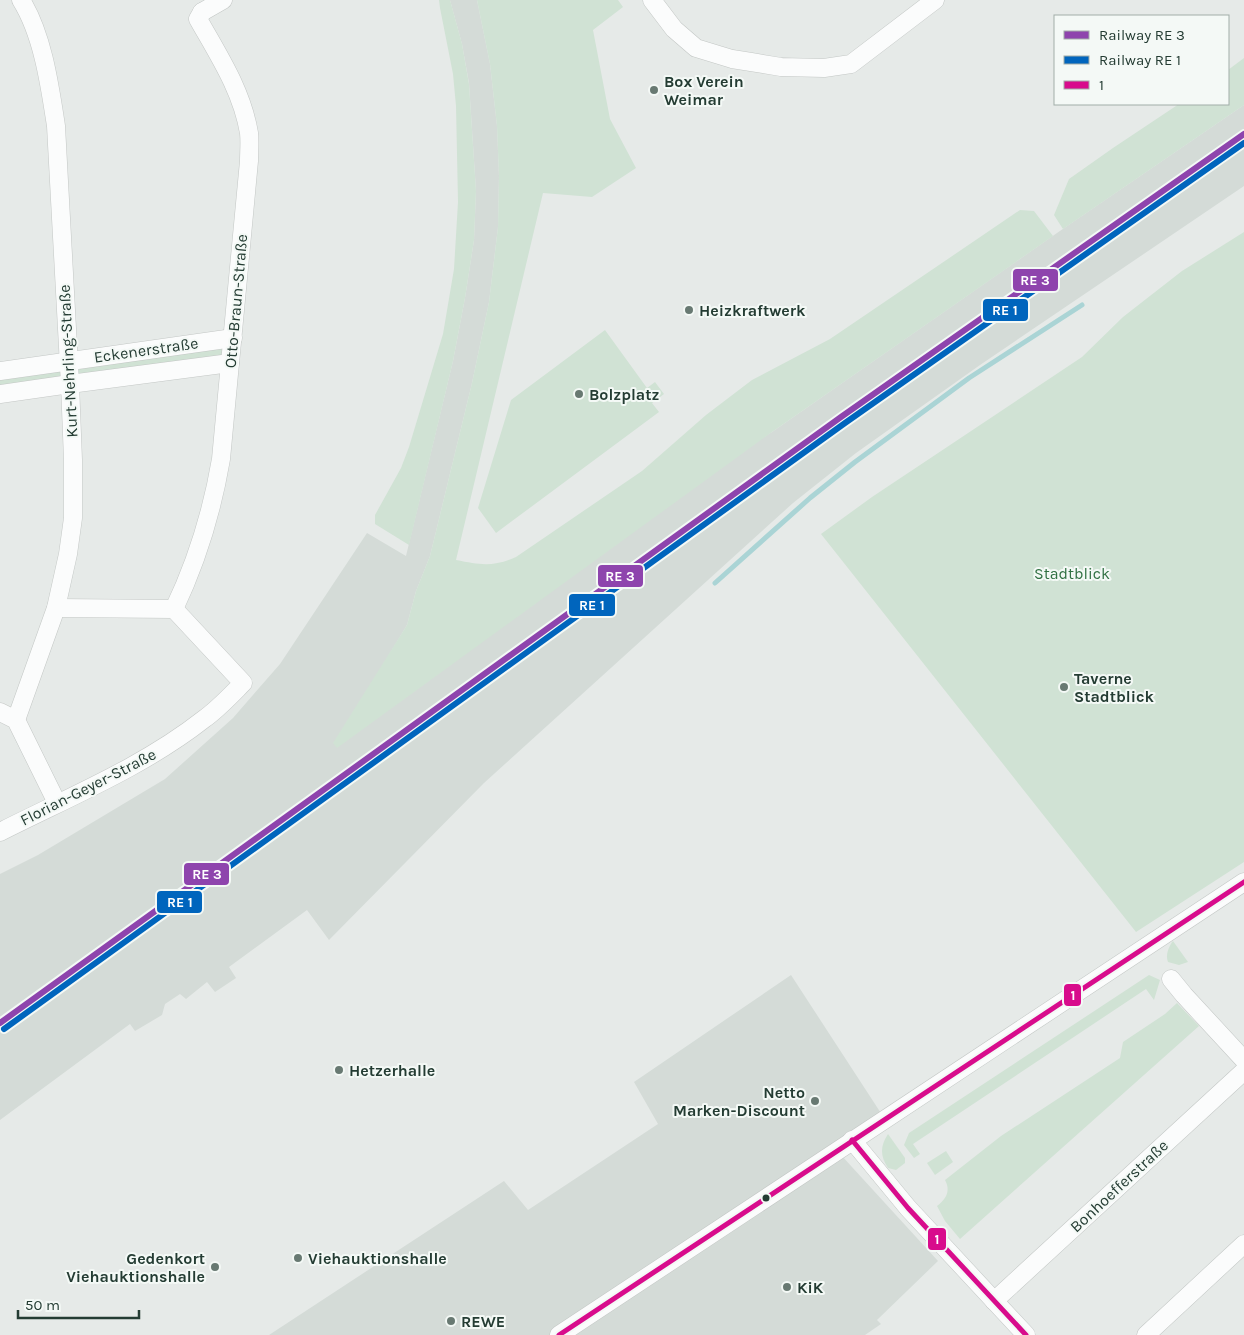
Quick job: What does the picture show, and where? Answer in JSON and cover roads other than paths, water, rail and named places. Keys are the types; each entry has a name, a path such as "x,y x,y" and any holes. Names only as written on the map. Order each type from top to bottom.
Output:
{"street":[{"name":"Kurt-Nehrling-Straße","path":"16,720 56,608 68,554 72,518 73,460 56,126 52,97 40,48 35,30 22,0"},
{"path":"198,6 223,0"},
{"path":"652,0 674,29 696,48 732,59 781,67 824,68 851,64 935,0"},
{"name":"Otto-Braun-Straße","path":"174,609 198,554 217,484 233,338 249,161 249,135 243,107 232,78 198,19 198,6"},
{"name":"Eckenerstraße","path":"0,371 233,338"},
{"name":"Eckenerstraße","path":"0,394 230,363"},
{"path":"56,608 174,609"},
{"name":"Florian-Geyer-Straße","path":"0,832 128,769 184,735 206,718 243,683 174,609"},
{"path":"0,712 16,720 57,803"},
{"path":"559,1335 1244,882"},
{"path":"1172,979 1184,995 1244,1060"},
{"name":"Bonhoefferstraße","path":"994,1301 1244,1071"},
{"path":"852,1140 903,1202 1026,1335"},
{"path":"1146,1335 1244,1244"}],"waterway":[{"path":"715,583 810,498 855,462 969,378 1082,305"}],"place":[{"name":"Box Verein Weimar","path":"654,90"},
{"name":"Heizkraftwerk","path":"689,310"},
{"name":"Bolzplatz","path":"579,394"},
{"name":"Taverne Stadtblick","path":"1064,687"},
{"name":"Hetzerhalle","path":"339,1070"},
{"name":"Netto Marken-Discount","path":"815,1101"},
{"name":"Viehauktionshalle","path":"298,1258"},
{"name":"Gedenkort Viehauktionshalle","path":"215,1267"},
{"name":"KiK","path":"787,1287"},
{"name":"REWE","path":"451,1321"}],"park label":[{"name":"Stadtblick","path":"1072,573"}]}
